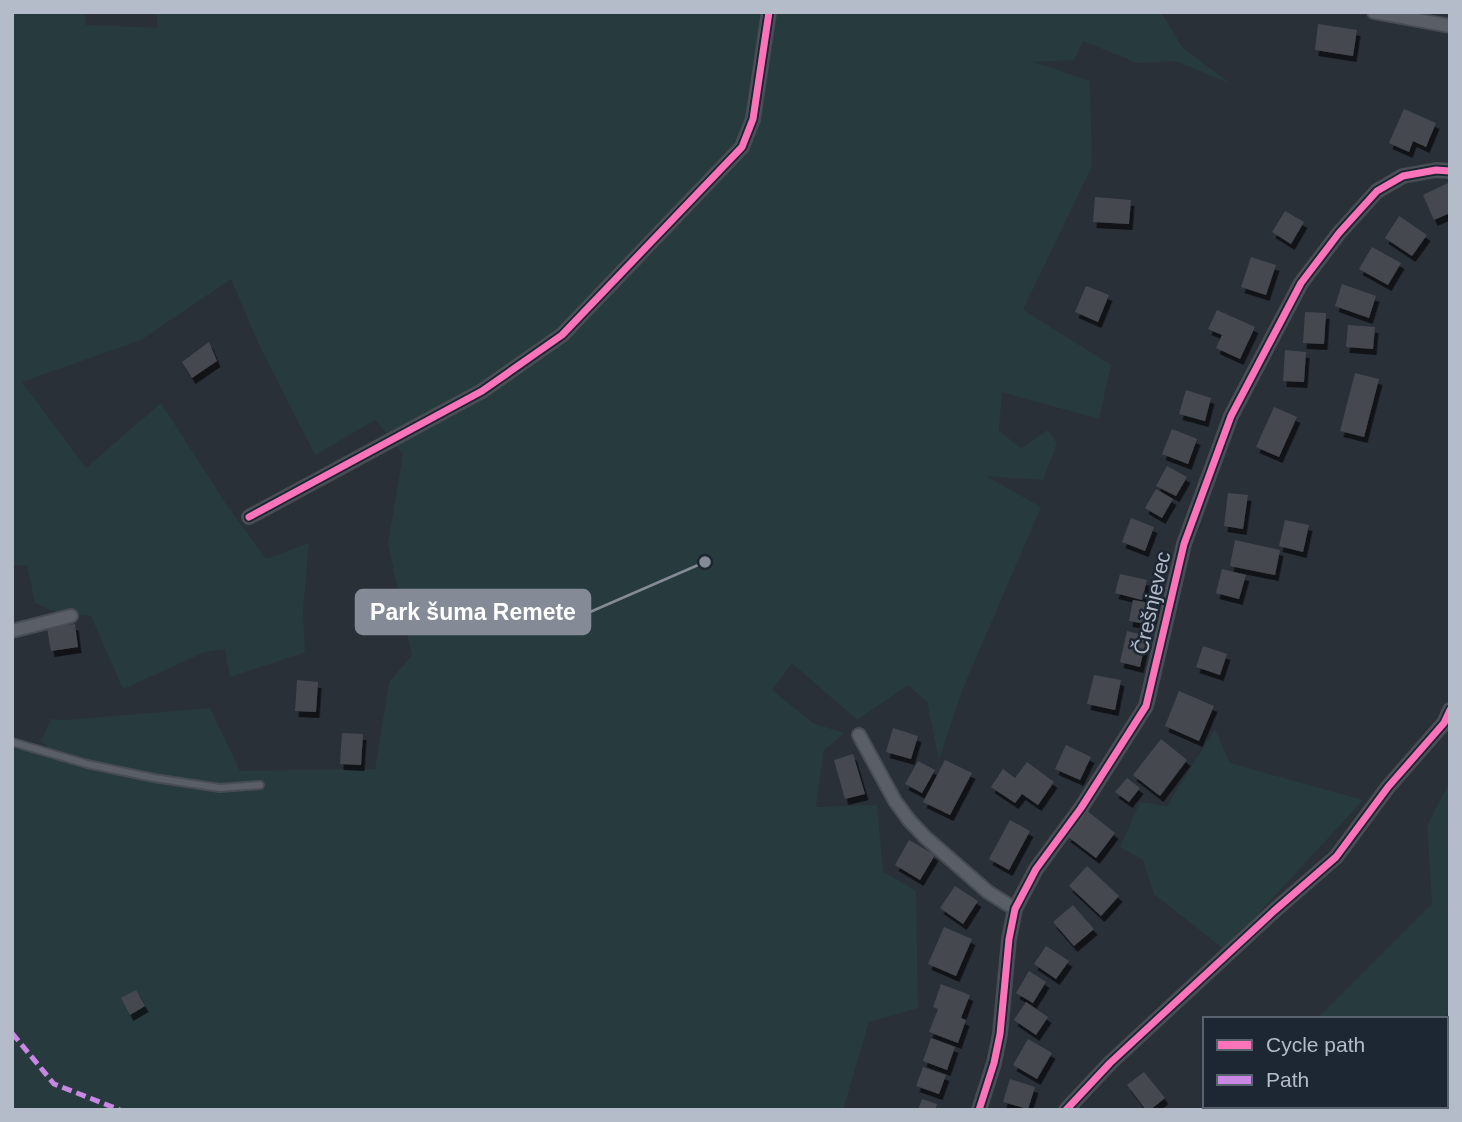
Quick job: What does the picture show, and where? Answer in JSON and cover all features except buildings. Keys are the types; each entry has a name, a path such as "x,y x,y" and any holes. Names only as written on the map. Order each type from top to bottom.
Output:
{"street":[{"path":"249,517 482,391 562,335 742,148 753,120 769,12"},
{"path":"1374,12 1450,26"},
{"name":"Črešnjevec","path":"979,1110 1000,1034 1009,939 1015,909 1036,869 1081,808 1146,706 1184,544 1231,416 1301,283 1339,233 1377,191 1404,176 1436,170 1450,171"},
{"path":"12,631 71,617"},
{"path":"1066,1110 1110,1063 1336,857 1388,787 1444,723 1450,710"},
{"path":"859,735 895,801 909,820 988,892 1015,909"}],"lane":[{"path":"12,742 87,764 154,778 220,788 260,785"}],"green space":[{"path":"12,12 84,12 86,25 158,28 156,12 1161,12 1182,47 1231,84 1176,61 1137,63 1083,41 1074,60 1034,62 1090,81 1092,166 1023,310 1111,365 1099,419 1002,392 999,431 1021,448 1048,430 1057,444 1043,480 986,476 1041,507 964,686 939,759 927,702 908,685 857,720 792,663 772,690 813,723 844,733 824,750 816,807 877,805 883,871 916,891 918,1008 869,1022 843,1110 12,1110 12,748 59,757 41,741 51,719 210,708 240,771 375,769 389,682 412,655 388,544 403,454 375,420 315,455 260,347 231,279 141,340 22,382 86,468 161,403 228,507 266,559 309,543 303,611 305,652 230,677 225,649 205,652 123,689 91,616 56,612 35,603 27,565 12,566"},
{"path":"1215,729 1230,763 1363,800 1225,950 1154,894 1143,860 1120,847 1140,802 1167,806"},
{"path":"1450,781 1450,1011 1445,1017 1319,1017 1432,904 1427,826"}],"marked path":[{"path":"12,1033 54,1084 120,1110"}],"cycle path":[{"path":"249,517 482,391 562,335 742,147 753,119 769,12"},
{"path":"979,1110 1000,1034 1009,939 1015,909 1036,869 1081,808 1146,706 1184,544 1231,416 1301,283 1339,233 1377,191 1403,176 1436,170 1450,171"},
{"path":"1066,1110 1110,1063 1336,857 1388,787 1444,723 1450,710"}],"place":[{"name":"Park šuma Remete","path":"705,562"}]}
